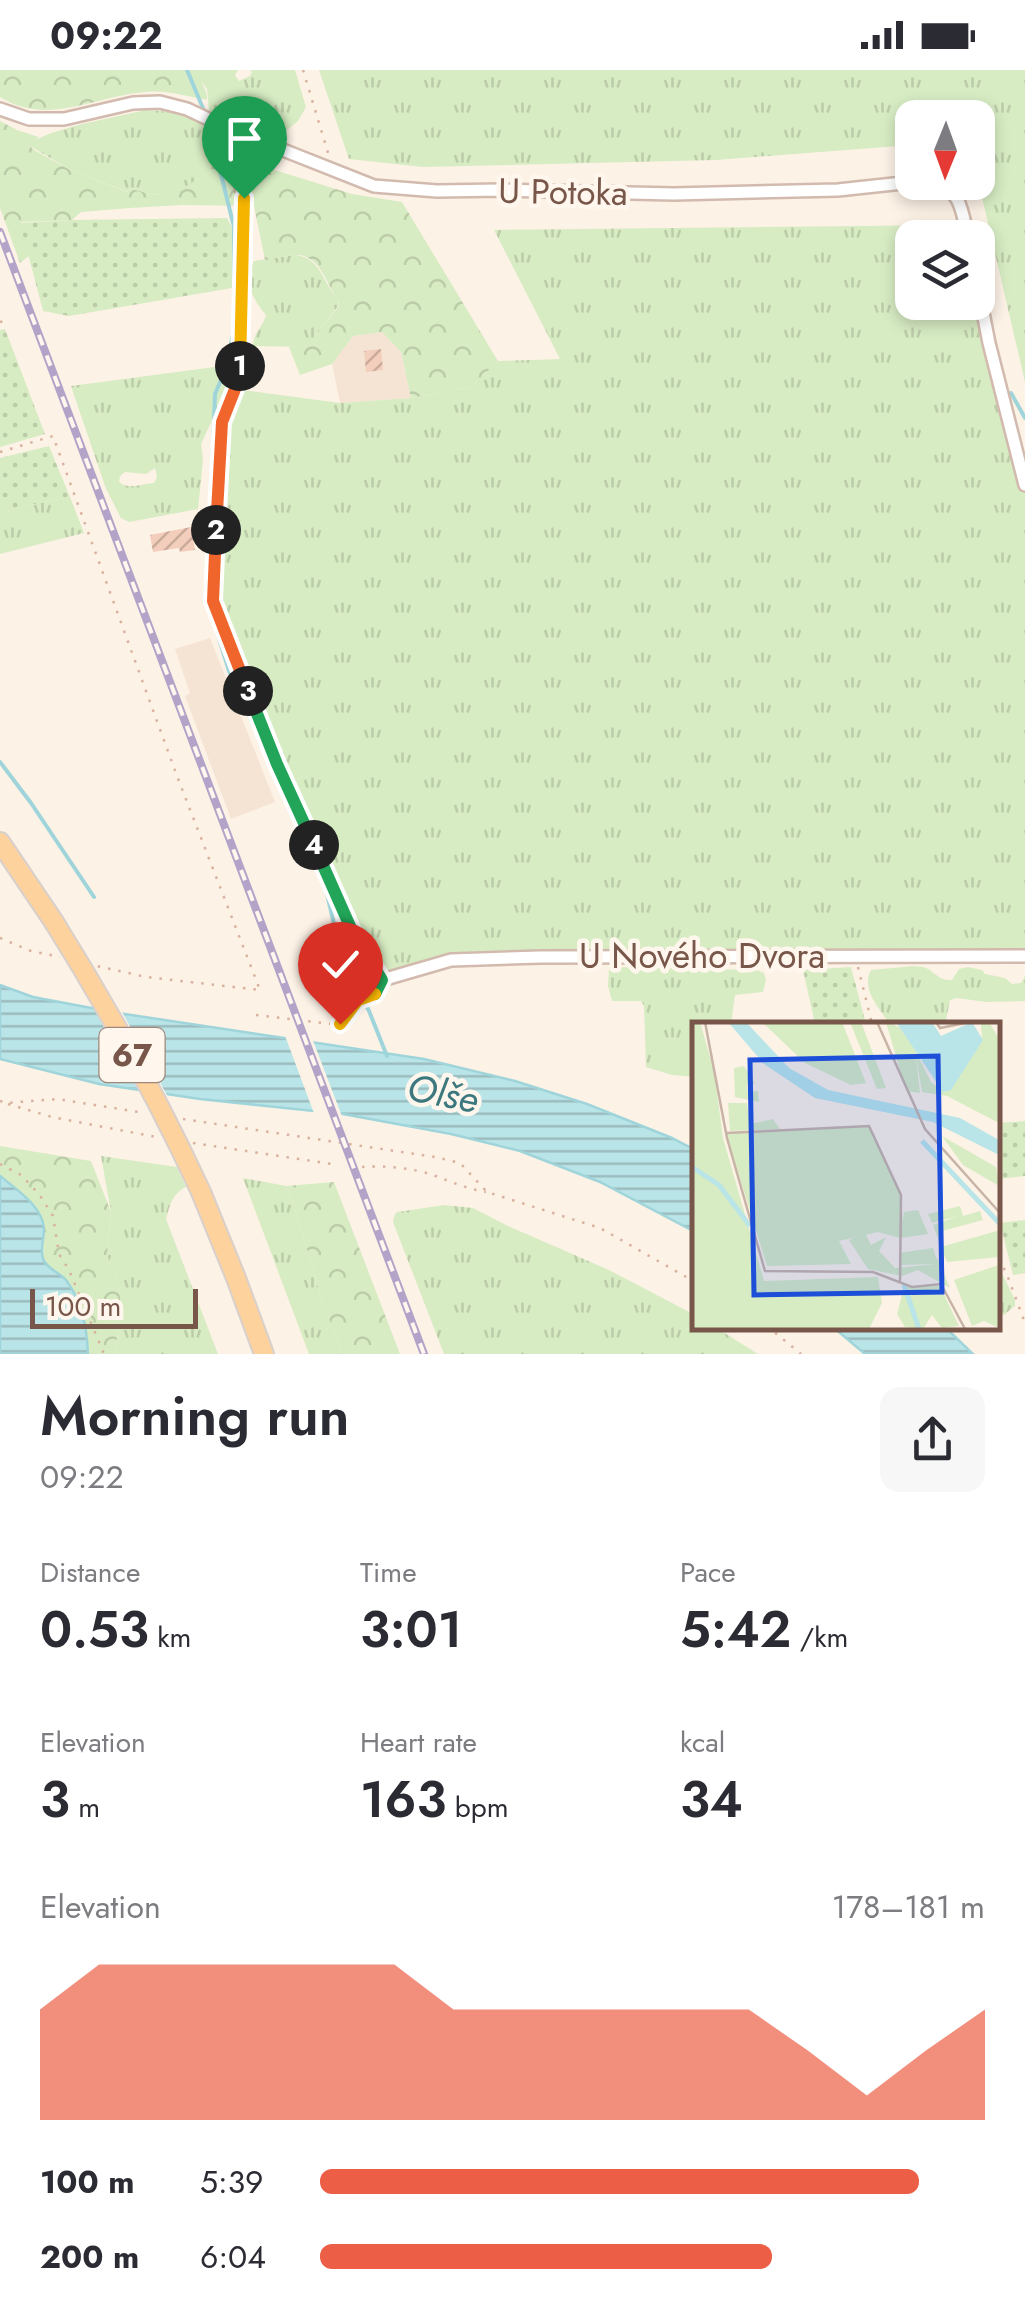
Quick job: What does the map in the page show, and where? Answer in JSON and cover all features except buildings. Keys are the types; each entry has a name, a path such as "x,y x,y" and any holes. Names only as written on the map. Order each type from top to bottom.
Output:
{"main road":[{"name":"67","path":"0,842 54,922 133,1056 201,1192 264,1354"}],"street":[{"name":"U Potoka","path":"0,109 29,119 64,120 132,103 160,102 187,109 374,186 437,191 692,194 838,190 895,184"},
{"path":"225,127 244,198 239,379 222,422 213,601 292,798 353,933 382,980"},
{"path":"984,320 1025,486"},
{"name":"U Nového Dvora","path":"382,980 451,960 1025,956"}],"path":[{"path":"304,70 329,158 326,167"},
{"path":"0,322 8,320"},
{"path":"0,452 53,436 176,776 260,990 146,978 88,964"},
{"path":"0,938 31,951 70,960"},
{"path":"854,956 871,1022"},
{"path":"256,1015 340,1024 358,1000 376,994 382,980"},
{"path":"0,1102 58,1099 158,1116"},
{"path":"179,1119 435,1157 460,1163 487,1192"},
{"path":"0,1164 20,1175 54,1216 59,1254 104,1354"},
{"path":"362,1167 430,1174 464,1188 600,1228 692,1280"},
{"path":"1000,1262 1025,1324"},
{"path":"771,1329 800,1354"}],"shaded area":[{"path":"382,332 401,352 411,398 340,403 332,364 353,336"},
{"path":"210,638 275,802 231,819 185,696 190,693 175,649"}],"green space":[{"path":"0,70 198,70 207,100 145,92 53,110 35,109 0,97"},
{"path":"198,70 238,70 235,75 239,81 250,76 250,70 295,70 306,107 287,130 275,114 263,114 256,127 249,128 242,119 238,124 209,110 207,89"},
{"path":"319,70 1025,70 1025,382 995,253 995,220 987,220 983,200 995,200 995,100 895,100 895,146 716,160 423,167 349,159"},
{"path":"146,110 189,118 209,132 214,143 210,173 166,195 133,189 129,192 74,172 30,146 51,133"},
{"path":"0,121 39,137 31,143 34,150 74,172 128,192 174,192 210,173 213,161 268,168 352,194 402,202 498,361 471,387 411,398 401,352 382,332 353,336 332,364 300,375 289,347 307,346 339,301 318,266 306,257 265,260 254,206 130,208 81,212 72,220 21,222 29,256 20,263 0,208"},
{"path":"227,218 232,228 232,288 69,316 43,311 20,223 72,220"},
{"path":"895,226 895,320 983,320 1025,485 1025,956 451,960 382,980 353,933 213,601 222,422 235,389 340,403 411,398 471,387 498,361 560,359 494,230"},
{"path":"294,255 316,265 339,305 307,347 253,346 266,315 251,290 249,275 254,261"},
{"path":"5,329 45,434 0,447 0,330"},
{"path":"222,366 231,369 230,381 201,444 198,509 129,522 121,518 106,489 71,386","holes":["155,468 154,483 136,486 119,482 125,472 146,474"]},
{"path":"49,446 70,497 0,513 0,458"},
{"path":"70,497 84,533 0,554 0,513"},
{"path":"914,966 952,980 959,969 968,967 1005,978 1012,984 1021,983 1025,976 1025,1001 957,998 950,1000 946,1020 942,1022 888,1022 869,991 871,970"},
{"path":"851,967 865,1022 815,1022 803,970"},
{"path":"609,970 757,970 764,973 766,980 763,992 735,995 731,1022 692,1022 692,1077 646,1067 644,1006 641,1001 613,1001"},
{"path":"1025,1121 1025,1176 1000,1179 1000,1123"},
{"path":"0,1146 91,1161 111,1212 107,1256 117,1278 120,1298 117,1354 88,1354 77,1299 65,1280 44,1262 41,1220 27,1199 0,1176"},
{"path":"101,1156 177,1167 186,1187 170,1205 166,1219 218,1354 117,1354 117,1278 107,1256 111,1212"},
{"path":"243,1178 286,1186 342,1354 309,1354"},
{"path":"334,1182 400,1354 342,1354 286,1186"},
{"path":"444,1205 473,1208 609,1270 692,1313 692,1329 718,1329 758,1354 444,1354 393,1222 398,1212"},
{"path":"1025,1220 1025,1273 1013,1275 1000,1223"},
{"path":"1000,1269 1015,1300 1015,1306 1000,1318"}],"water":[{"name":"Olše","path":"0,985 33,997 118,1013 424,1059 515,1081 587,1104 692,1148 692,1230 600,1182 520,1151 343,1114 99,1084 0,1059"},
{"path":"0,1176 39,1212 44,1228 43,1259 66,1280 76,1297 85,1325 88,1354 0,1354"},
{"path":"835,1329 947,1329 973,1354 865,1354"}],"pier":[{"path":"90,1002 120,1008 169,1099 141,1095"},
{"path":"284,1033 312,1038 343,1119 315,1116"}],"waterway":[{"path":"187,70 205,113"},
{"path":"208,122 234,227 234,330 225,371 215,394 207,600 229,671 325,885 342,959 387,1056"},
{"path":"1011,393 1025,418"},
{"path":"0,762 94,897"}],"railway":[{"path":"0,232 424,1354"}],"route":[{"path":"244,198 239,379 222,422 213,601 277,764 353,933 382,980 376,994 358,1000 340,1024"}]}
